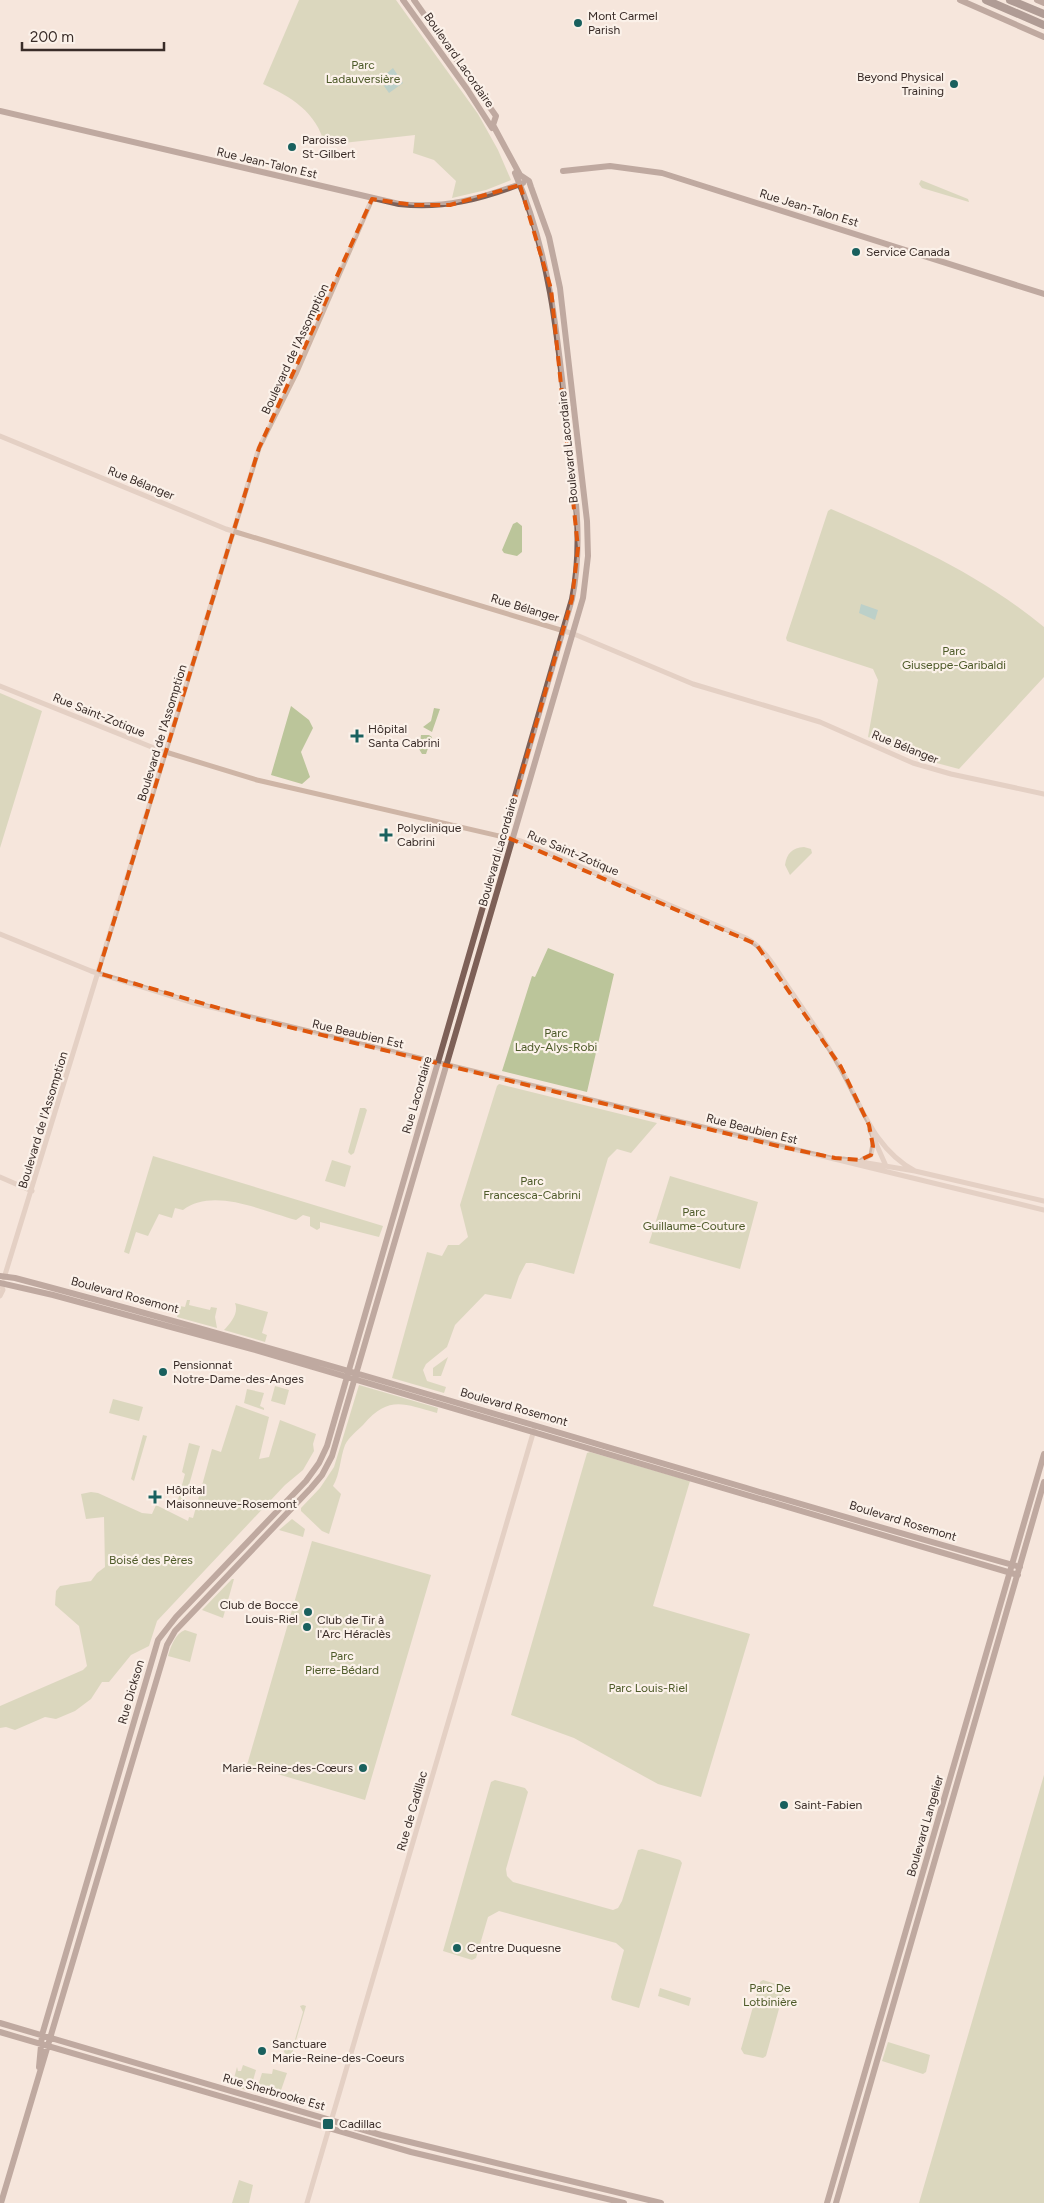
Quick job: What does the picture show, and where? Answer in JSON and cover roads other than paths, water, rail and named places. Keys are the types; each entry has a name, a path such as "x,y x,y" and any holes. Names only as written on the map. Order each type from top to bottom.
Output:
{"highway":[{"path":"986,0 1044,25"},
{"path":"1010,0 1044,14"}],"main road":[{"name":"Boulevard Lacordaire","path":"403,0 477,103 499,140 520,185 540,242 551,289 577,516 576,579 564,631 480,919"},
{"name":"Boulevard Lacordaire","path":"414,0 496,116 493,125 520,175 529,181 549,237 560,288 586,502 587,568 583,598 489,922"},
{"path":"960,0 1044,37"},
{"path":"1037,0 1044,2"},
{"name":"Rue Jean-Talon Est","path":"0,111 372,199 413,206 450,205 477,200 529,181"},
{"name":"Rue Jean-Talon Est","path":"562,171 610,166 660,173 1044,294"},
{"name":"Rue Lacordaire","path":"348,1369 480,919"},
{"name":"Rue Lacordaire","path":"357,1372 489,922"},
{"name":"Boulevard Rosemont","path":"3,1276 175,1320 348,1369 534,1428 1011,1569 1018,1575"},
{"path":"374,1276 384,1278"},
{"name":"Boulevard Rosemont","path":"0,1284 181,1330 534,1428"},
{"name":"Rue Dickson","path":"38,2075 42,2035 158,1640 176,1617 314,1470 326,1446 348,1369"},
{"name":"Rue Dickson","path":"1,2203 167,1645 175,1631 322,1475 332,1456 357,1372"},
{"name":"Boulevard Langelier","path":"827,2203 1044,1454"},
{"name":"Boulevard Langelier","path":"836,2203 1044,1482"},
{"name":"Boulevard Rosemont","path":"1011,1569 1020,1567"},
{"name":"Rue Sherbrooke Est","path":"0,2023 423,2146 661,2203"},
{"name":"Rue Sherbrooke Est","path":"0,2032 411,2152 624,2203"}],"street":[{"name":"Boulevard de l'Assomption","path":"0,1296 3,1290 0,1284 32,1191 259,448 296,373 372,199"},
{"name":"Rue Bélanger","path":"0,436 226,529 574,634 693,684 820,722 913,763 953,775 1044,794"},
{"name":"Rue Saint-Zotique","path":"0,686 167,752 296,790 514,839 756,944 774,967 837,1061 869,1125 892,1155"},
{"name":"Rue Beaubien Est","path":"0,934 98,974 194,1003 835,1158 858,1167 1044,1210"},
{"name":"Rue Saint-Zotique","path":"869,1125 873,1141 890,1174"},
{"path":"860,1160 871,1155 873,1141"},
{"name":"Rue Beaubien Est","path":"892,1155 915,1170"},
{"name":"Rue Beaubien Est","path":"835,1158 860,1160 915,1170 1044,1202"},
{"path":"0,1177 32,1191"},
{"path":"970,1192 972,1184"},
{"path":"1022,1205 1024,1197"},
{"name":"Rue de Cadillac","path":"307,2203 534,1428"}],"water":[{"path":"393,68 403,83 389,93 384,86 388,82 392,83 386,74"},
{"path":"861,604 878,610 875,620 859,613"}],"place":[{"name":"Mont Carmel Parish","path":"578,23"},
{"name":"Beyond Physical Training","path":"954,84"},
{"name":"Paroisse St-Gilbert","path":"292,147"},
{"name":"Service Canada","path":"856,252"},
{"name":"Hôpital Santa Cabrini","path":"357,736"},
{"name":"Polyclinique Cabrini","path":"386,835"},
{"name":"Pensionnat Notre-Dame-des-Anges","path":"163,1372"},
{"name":"Hôpital Maisonneuve-Rosemont","path":"155,1497"},
{"name":"Club de Bocce Louis-Riel","path":"308,1612"},
{"name":"Club de Tir à l'Arc Héraclès","path":"307,1627"},
{"name":"Marie-Reine-des-Cœurs","path":"363,1768"},
{"name":"Saint-Fabien","path":"784,1805"},
{"name":"Centre Duquesne","path":"457,1948"},
{"name":"Sanctuare Marie-Reine-des-Coeurs","path":"262,2051"},
{"name":"Cadillac","path":"328,2124"}],"park label":[{"name":"Parc Ladauversière","path":"363,72"},
{"name":"Parc Giuseppe-Garibaldi","path":"954,658"},
{"name":"Parc Lady-Alys-Robi","path":"556,1040"},
{"name":"Parc Francesca-Cabrini","path":"532,1188"},
{"name":"Parc Guillaume-Couture","path":"694,1219"},
{"name":"Boisé des Pères","path":"151,1560"},
{"name":"Parc Pierre-Bédard","path":"342,1663"},
{"name":"Parc Louis-Riel","path":"648,1688"},
{"name":"Parc De Lotbinière","path":"770,1995"}]}
